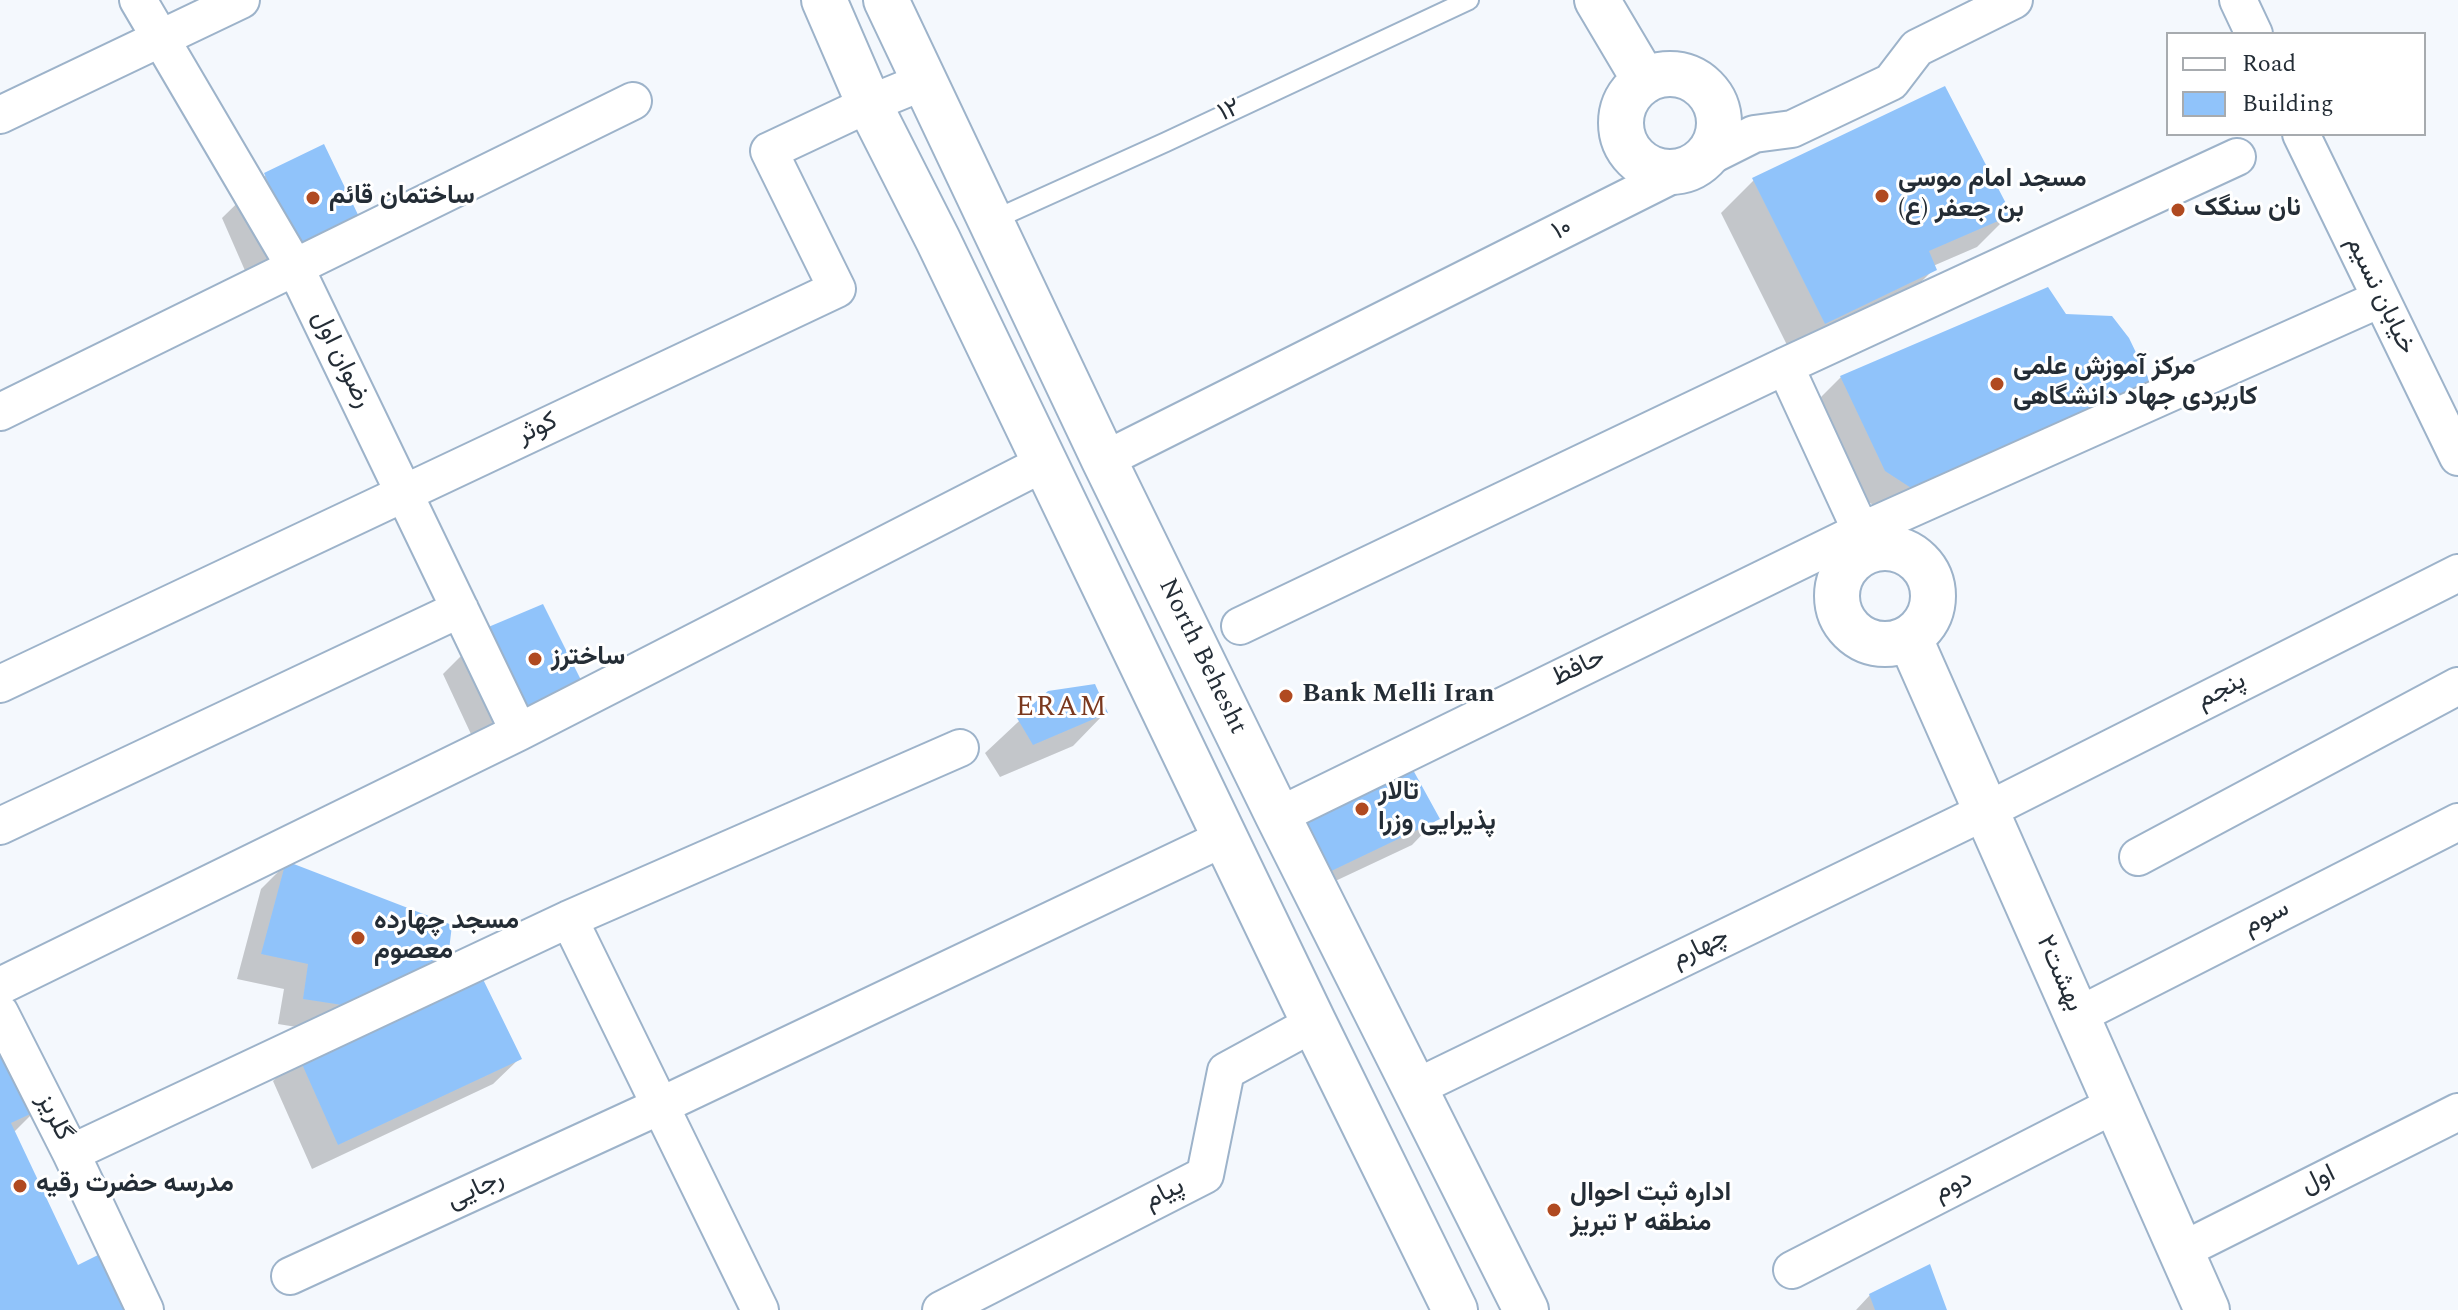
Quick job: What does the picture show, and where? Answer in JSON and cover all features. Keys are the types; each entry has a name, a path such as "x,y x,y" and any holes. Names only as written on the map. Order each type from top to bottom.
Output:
{"main road":[{"path":"824,0 869,104 938,240 1455,1310"},
{"name":"North Behesht","path":"886,0 1104,460 1278,816 1526,1310"},
{"path":"1597,0 1645,81"},
{"path":"1661,75 1679,75 1694,81 1707,92 1716,106 1719,123 1716,140 1707,155 1694,166 1665,172 1650,168 1636,160 1627,147 1621,134 1625,103 1633,90 1645,81 1661,75"},
{"path":"1866,541 1910,554 1928,571 1934,596 1928,620 1910,639 1885,645 1861,639 1843,620 1836,596 1843,571 1861,554 1866,541"},
{"name":"بهشت۲","path":"1910,639 2207,1310"}],"street":[{"name":"رضوان اول","path":"138,0 296,269 519,732"},
{"path":"0,115 241,0"},
{"name":"۱۰","path":"1104,460 1754,134 1792,129 1891,82 1917,48 2014,0"},
{"path":"2238,0 2253,32"},
{"path":"869,104 925,81"},
{"path":"0,412 633,101"},
{"name":"کوثر","path":"0,684 837,289 769,151 869,104"},
{"name":"خیابان نسیم","path":"2302,136 2458,457"},
{"path":"1240,626 1785,366 2237,157"},
{"name":"حافظ","path":"1278,816 2380,299"},
{"path":"1785,366 1866,541"},
{"path":"0,986 519,732 1044,463"},
{"name":"پنجم","path":"1986,811 2458,573"},
{"path":"0,826 460,609"},
{"path":"2138,857 2458,686"},
{"path":"71,1153 569,919 960,748"},
{"name":"چهارم","path":"1415,1088 1986,811"},
{"name":"سوم","path":"2077,1016 2458,822"},
{"name":"رجایی","path":"290,1276 662,1105 1226,837"},
{"path":"569,919 760,1310"},
{"name":"گلریز","path":"0,1013 145,1310"},
{"name":"پیام","path":"941,1310 1205,1175 1226,1071 1314,1023"},
{"name":"دوم","path":"1792,1270 2116,1104"},
{"name":"اول","path":"2181,1251 2458,1112"}],"lane":[{"name":"۱۲","path":"991,221 1469,0"}],"building":[{"name":"مسجد امام موسی بن جعفر (ع)","path":"1945,86 2012,215 1929,251 1937,270 1825,324 1752,178"},
{"name":"ساختمان قائم","path":"324,144 362,223 301,256 264,173"},
{"name":"مرکز آموزش علمی کاربردی جهاد دانشگاهی","path":"2048,287 2066,314 2112,316 2129,338 2155,392 1925,497 1885,471 1840,376"},
{"name":"ساخترز","path":"543,604 586,690 528,720 486,628"},
{"path":"1095,684 1108,713 1033,745 1017,718 1048,691"},
{"name":"تالار پذیرایی وزرا","path":"1401,748 1440,819 1323,875 1283,798"},
{"name":"مسجد چهارده معصوم","path":"286,861 452,925 449,950 389,990 342,1005 303,999 308,964 261,954"},
{"path":"478,969 522,1059 338,1145 297,1053"},
{"name":"مدرسه حضرت رقیه","path":"0,1027 39,1110 11,1123 78,1265 108,1250 136,1310 0,1310"},
{"path":"1930,1264 1947,1310 1875,1310 1869,1294"}],"place":[{"name":"مسجد امام موسی بن جعفر (ع)","path":"1882,196"},
{"name":"ساختمان قائم","path":"313,198"},
{"name":"نان سنگک","path":"2178,210"},
{"name":"مرکز آموزش علمی کاربردی جهاد دانشگاهی","path":"1997,384"},
{"name":"ساخترز","path":"535,659"},
{"name":"Bank Melli Iran","path":"1286,696"},
{"name":"تالار پذیرایی وزرا","path":"1362,809"},
{"name":"مسجد چهارده معصوم","path":"358,938"},
{"name":"مدرسه حضرت رقیه","path":"20,1186"},
{"name":"اداره ثبت احوال منطقه ۲ تبریز","path":"1554,1210"}],"district":[{"name":"ERAM","path":"1062,710"}]}
